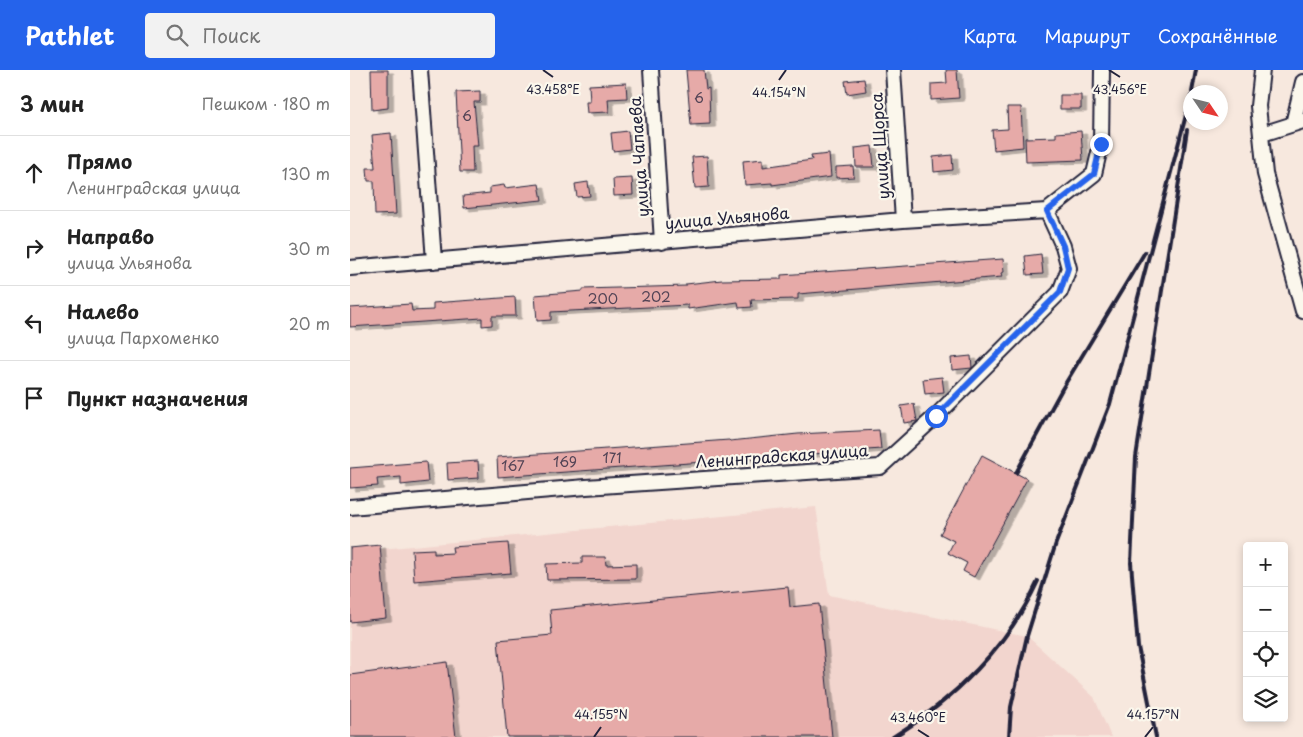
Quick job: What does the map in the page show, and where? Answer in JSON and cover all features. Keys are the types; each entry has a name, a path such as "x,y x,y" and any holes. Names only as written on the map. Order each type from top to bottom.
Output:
{"street":[{"path":"420,70 434,261"},
{"name":"улица Чапаева","path":"651,70 662,242"},
{"name":"улица Щорса","path":"893,70 903,220"},
{"path":"1047,211 1094,174 1101,144 1102,70"},
{"path":"1262,70 1258,106 1265,174 1303,312"},
{"path":"1262,134 1298,122 1302,89"},
{"name":"улица Ульянова","path":"350,268 903,220 1047,211"},
{"name":"Ленинградская улица","path":"350,507 595,486 880,467 936,416 1060,292 1068,268 1063,246 1047,211"}],"shaded area":[{"path":"816,507 829,595 1027,636 1094,697 1111,737 350,737 350,552"}],"building":[{"path":"371,70 388,70 388,108 372,110"},
{"path":"686,70 704,70 706,89 709,88 710,124 691,125"},
{"path":"946,70 957,70 959,98 931,100 931,84 947,83"},
{"path":"864,79 866,91 847,94 845,81"},
{"path":"626,83 627,98 608,99 609,112 587,113 586,102 590,102 589,85"},
{"path":"480,91 480,102 474,102 478,146 472,146 473,172 460,172 456,92"},
{"path":"1060,95 1081,95 1081,109 1060,109"},
{"path":"1007,107 1021,107 1023,147 994,150 992,130 1008,129"},
{"path":"628,131 630,149 613,151 611,133"},
{"path":"1081,131 1083,160 1026,162 1025,138 1056,137 1056,133"},
{"path":"391,133 396,214 375,215 374,181 368,181 367,168 375,168 372,135"},
{"path":"872,146 874,167 856,167 855,148"},
{"path":"829,154 831,177 772,185 772,183 745,185 743,161 763,159 763,167 812,160 811,156"},
{"path":"952,155 953,170 934,172 933,157"},
{"path":"707,156 709,187 695,188 692,157"},
{"path":"853,166 854,177 836,178 836,167"},
{"path":"632,178 633,195 614,196 613,179"},
{"path":"588,182 590,196 577,197 575,184"},
{"path":"539,184 542,200 464,208 463,196 490,193 490,187 504,185 505,188"},
{"path":"1041,254 1043,274 1027,275 1025,256"},
{"path":"1003,259 1004,272 1001,273 1002,277 798,294 798,299 751,300 752,307 739,308 738,302 688,309 688,305 551,312 551,320 537,321 535,295 583,291 583,289 686,286 686,284 722,280 781,279 781,275"},
{"path":"515,297 516,316 492,316 492,325 482,326 482,318 350,327 350,308 411,304 412,311 433,310 433,303"},
{"path":"971,356 972,368 952,370 951,358"},
{"path":"942,377 944,392 925,394 923,379"},
{"path":"914,404 917,421 904,423 901,406"},
{"path":"879,430 881,449 498,477 497,457 730,441 798,434"},
{"path":"982,455 1027,479 974,577 963,571 967,563 948,553 954,541 940,534"},
{"path":"478,461 479,478 448,480 447,463"},
{"path":"426,462 428,482 401,485 401,477 377,479 378,486 350,488 350,468"},
{"path":"508,543 511,573 414,581 412,550 434,549 434,554 453,553 452,547"},
{"path":"380,545 386,618 350,622 350,548"},
{"path":"582,557 605,557 606,565 636,564 636,579 547,580 546,564 582,563"},
{"path":"788,587 790,607 819,604 832,737 507,737 498,640 552,635 550,610"},
{"path":"447,662 456,737 350,737 350,675"}],"railway":[{"path":"1193,85 1196,70"},
{"path":"1009,737 1011,707 1027,636 1056,543 1110,404 1183,126"},
{"path":"1156,737 1138,647 1131,563 1136,457 1187,130"},
{"path":"1016,473 1062,389 1145,252"},
{"path":"893,737 937,706 977,670 1011,628 1026,605 1038,581"}],"route":[{"path":"936,416 1060,292 1068,268 1063,246 1047,211 1094,174 1101,144"}]}
